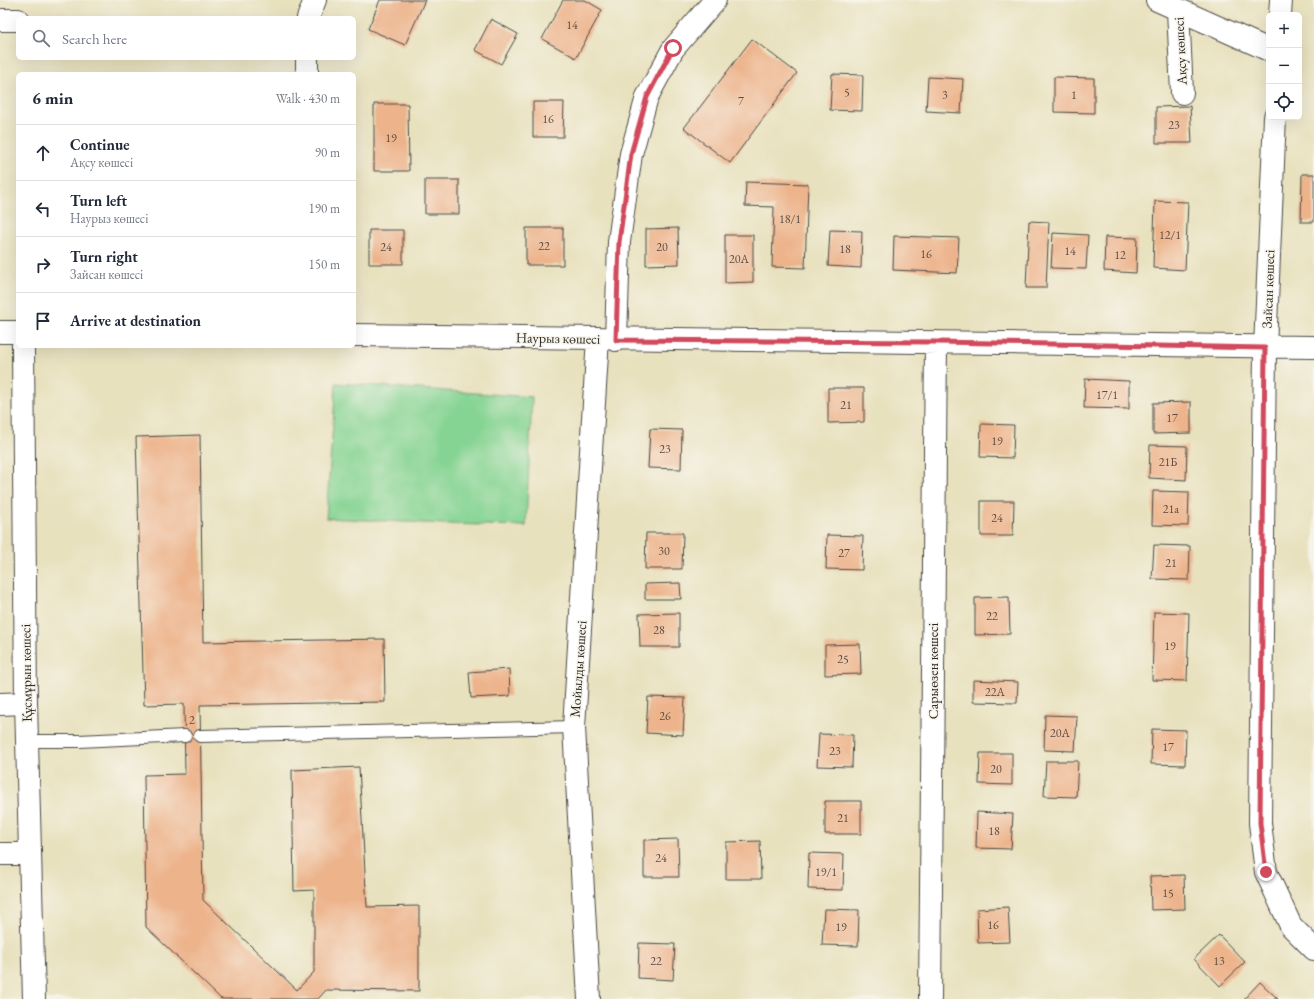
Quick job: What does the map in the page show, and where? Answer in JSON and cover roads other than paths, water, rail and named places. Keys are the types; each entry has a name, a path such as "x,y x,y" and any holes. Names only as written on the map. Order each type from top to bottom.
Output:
{"street":[{"path":"309,16 315,0"},
{"path":"607,339 631,154 647,97 673,48 715,0"},
{"name":"Ақсу көшесі","path":"1157,0 1266,49"},
{"path":"1280,12 1281,0"},
{"name":"Ақсу көшесі","path":"1178,10 1182,93"},
{"path":"0,20 16,20"},
{"path":"307,60 307,72"},
{"name":"Зайсан көшесі","path":"1275,120 1265,348 1260,823 1266,872 1291,926 1314,949"},
{"path":"0,332 16,332"},
{"name":"Наурыз көшесі","path":"356,335 936,342 1265,348 1314,347"},
{"name":"Мойылды көшесі","path":"589,999 574,727 607,339"},
{"name":"Сарыөзен көшесі","path":"930,999 936,342"},
{"name":"Құсмұрын көшесі","path":"23,348 26,741 34,999"},
{"path":"0,704 26,703"},
{"path":"0,854 30,854"}],"lane":[{"path":"200,736 574,727"},
{"path":"26,741 79,741 184,736"}]}
